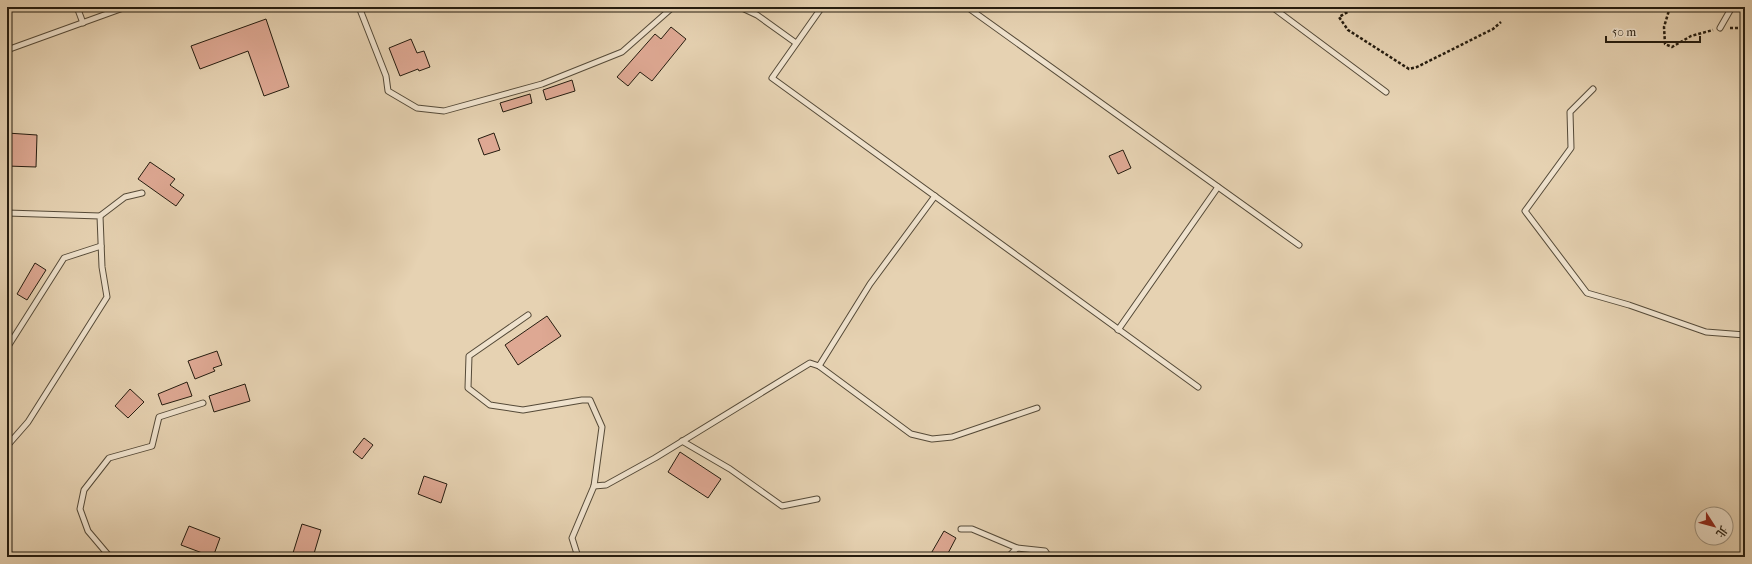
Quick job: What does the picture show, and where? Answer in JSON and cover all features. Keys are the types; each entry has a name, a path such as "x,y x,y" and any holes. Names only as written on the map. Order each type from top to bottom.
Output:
{"lane":[{"path":"77,7 83,23"},
{"path":"7,50 126,7"},
{"path":"359,7 386,76 388,91 417,108 444,111 542,84 622,52 673,7"},
{"path":"740,7 757,15 796,43"},
{"path":"822,7 772,78 1198,387"},
{"path":"967,7 1299,245"},
{"path":"1272,7 1386,92"},
{"path":"1720,28 1732,7"},
{"path":"1593,89 1570,112 1570,148 1526,211 1587,293 1629,305 1706,332 1745,335"},
{"path":"1118,330 1218,187"},
{"path":"7,213 100,216 125,197 142,193"},
{"path":"819,366 870,284 935,196"},
{"path":"7,446 28,422 107,297 102,267 100,216"},
{"path":"7,348 64,258 101,246"},
{"path":"528,315 469,356 468,388 490,404 523,410 590,400 602,426 594,486 572,538 578,557"},
{"path":"594,486 606,485 682,441 810,363 819,366 912,434 932,439 952,437 1037,408"},
{"path":"110,557 88,531 80,510 84,490 109,458 152,446 159,417 203,403"},
{"path":"682,441 730,469 782,506 817,499"},
{"path":"961,529 972,528 1017,548 1045,551 1049,557"},
{"path":"1008,557 1017,548"}],"path":[{"path":"1356,7 1340,17 1348,30 1409,69 1417,67 1493,29 1501,22"},
{"path":"1670,7 1664,27 1665,44 1672,47 1691,36 1720,28 1745,28"}],"building":[{"path":"266,19 289,87 264,96 248,51 200,69 191,46"},
{"path":"671,27 686,39 652,81 640,72 628,86 617,77 655,34 661,39"},
{"path":"411,39 417,53 424,51 430,67 419,71 418,69 400,76 389,48"},
{"path":"572,80 575,91 546,100 543,90"},
{"path":"530,94 532,103 503,112 500,103"},
{"path":"7,133 37,135 36,167 7,166"},
{"path":"494,133 500,150 484,155 478,139"},
{"path":"1123,150 1131,168 1118,174 1109,156"},
{"path":"150,162 175,179 170,185 184,195 176,206 138,179"},
{"path":"35,263 46,270 27,300 17,294"},
{"path":"547,316 561,336 518,365 505,345"},
{"path":"217,351 222,365 213,368 215,371 195,379 188,361"},
{"path":"187,382 192,396 162,405 158,394"},
{"path":"245,384 250,401 214,412 209,396"},
{"path":"130,389 144,402 128,418 115,406"},
{"path":"364,438 373,445 362,459 353,452"},
{"path":"680,452 721,479 708,498 668,472"},
{"path":"424,476 447,484 441,503 418,494"},
{"path":"302,524 321,530 313,557 293,553"},
{"path":"189,526 220,538 213,557 181,545"},
{"path":"944,531 956,538 946,557 929,557"}]}
